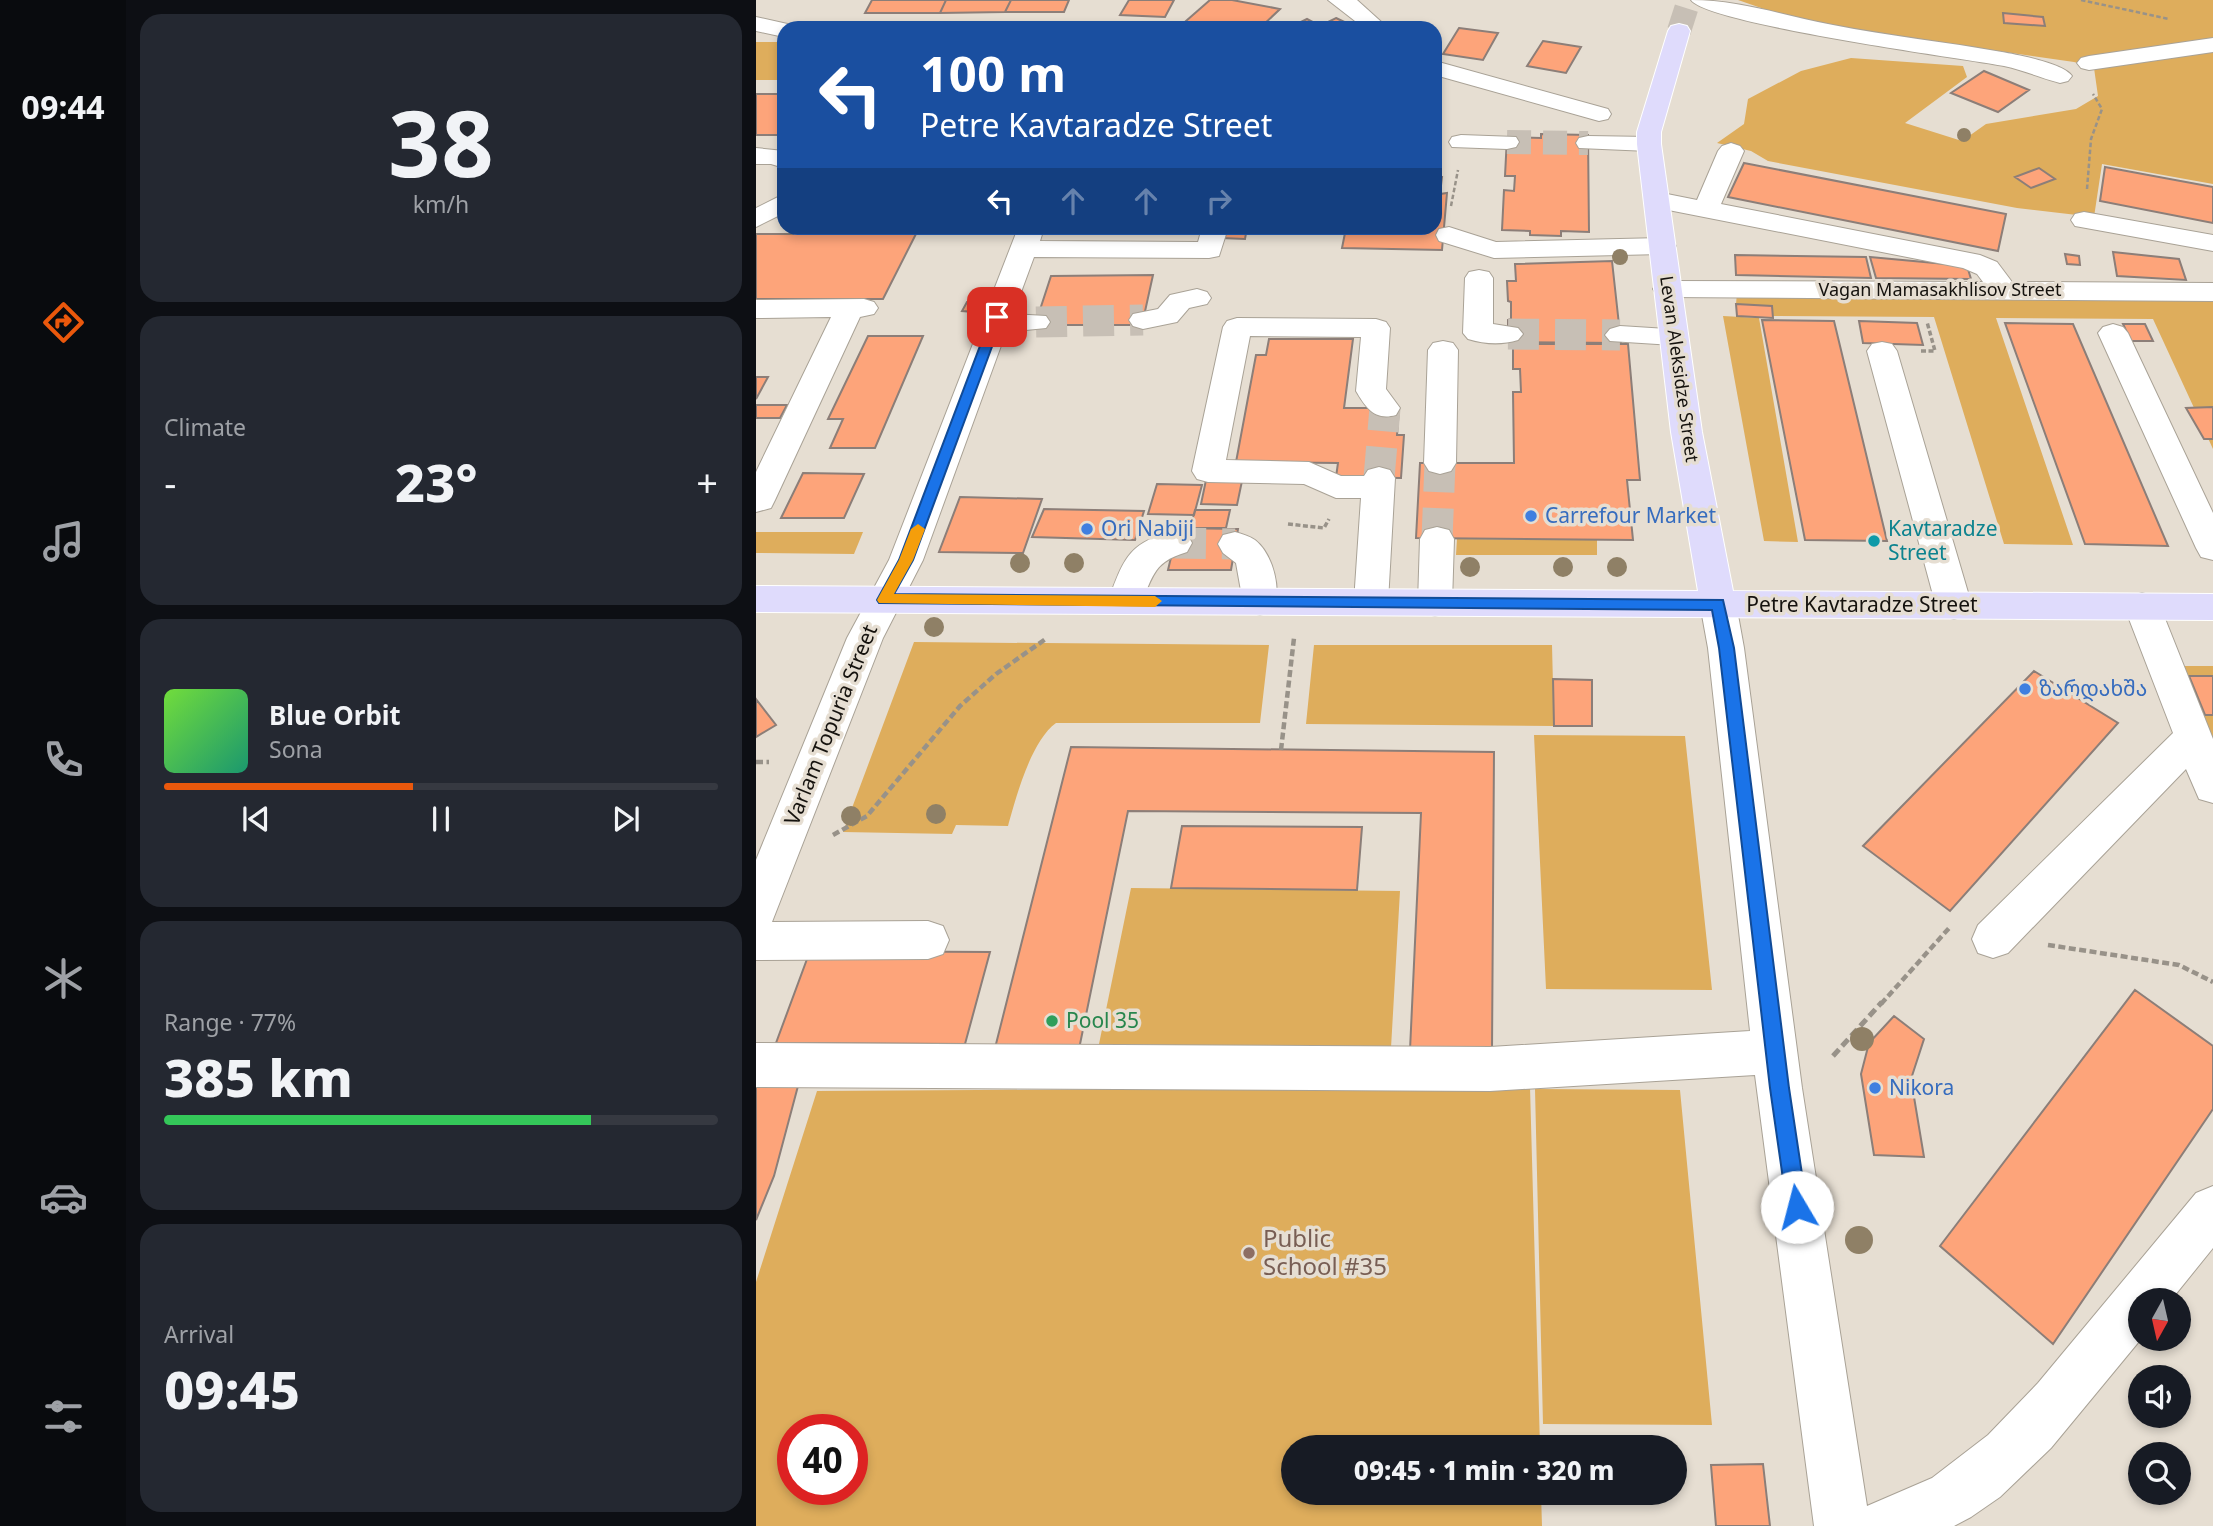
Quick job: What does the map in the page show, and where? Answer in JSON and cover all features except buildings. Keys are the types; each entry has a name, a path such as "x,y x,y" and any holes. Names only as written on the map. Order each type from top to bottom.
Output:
{"main road":[{"path":"1649,138 1679,31"},
{"name":"Levan Aleksidze Street","path":"1649,138 1673,336 1708,563 1718,604"},
{"name":"Petre Kavtaradze Street","path":"756,599 2213,607"}],"street":[{"path":"1339,0 1346,2 1369,21"},
{"path":"1702,0 1753,15 1847,35 1990,58 2060,76"},
{"path":"756,24 777,28"},
{"path":"2089,63 2213,45"},
{"path":"1442,70 1599,114"},
{"path":"1588,143 1649,138"},
{"path":"1461,142 1507,142"},
{"path":"1706,208 1731,151"},
{"path":"756,156 777,159"},
{"path":"1657,200 1970,261 1987,268 2004,290"},
{"path":"756,219 777,206"},
{"path":"2084,220 2213,243"},
{"path":"1026,239 1209,250 1213,235"},
{"path":"1449,235 1494,250 1662,246"},
{"name":"Varlam Topuria Street","path":"756,911 858,655 906,560 1026,239"},
{"path":"1479,278 1478,333 1508,334"},
{"name":"Vagan Mamasakhlisov Street","path":"1667,289 2213,292"},
{"path":"1143,320 1167,316 1180,301 1197,298"},
{"path":"756,309 857,308 760,500 756,500"},
{"path":"995,323 1036,322"},
{"path":"1371,602 1365,482 1336,487 1309,473 1208,471 1237,327 1376,328 1371,391 1385,408"},
{"path":"2113,333 2213,548"},
{"path":"1620,335 1673,336"},
{"path":"1440,463 1443,350"},
{"path":"1882,351 1954,606"},
{"path":"1435,603 1437,539"},
{"path":"1125,601 1143,559 1152,550 1175,543"},
{"path":"1235,544 1243,547 1254,560 1260,601"},
{"path":"1718,604 1728,661 1776,1053 1842,1526"},
{"path":"2142,607 2213,787"},
{"path":"1993,939 2193,737"},
{"path":"756,941 928,940"},
{"path":"756,1065 1490,1069 1721,1053 1776,1053"},
{"path":"1885,1526 1915,1518 1985,1476 2033,1430 2213,1210"}],"path":[{"path":"2081,0 2180,22"},
{"path":"2060,76 2093,94 2102,108 2091,139 2084,220"},
{"path":"1453,186 1458,172"},
{"path":"834,835 867,816 960,706 996,674 1048,637"},
{"path":"1282,750 1294,638"},
{"path":"756,762 769,762"},
{"path":"1833,1056 1961,916 1993,939 2179,965 2213,982"}],"shaded area":[{"path":"1738,0 2213,0 2213,184 2102,164 2094,217 2017,208 1768,161 1751,151 1717,143 1744,124 1748,99 1801,71 1851,58 1963,66 1967,77 1905,123 1962,141 1986,124 2076,109 2098,96 2094,68 2074,62 1805,23"},
{"path":"756,42 777,42 777,80 756,80"},
{"path":"1737,293 2213,295 2213,449 2153,319 1996,318 2073,545 2004,544 1934,317 1773,316 1772,306 1736,304"},
{"path":"1723,316 1759,318 1798,542 1764,541"},
{"path":"756,532 863,532 854,554 756,553"},
{"path":"1457,539 1597,540 1597,555 1456,555"},
{"path":"914,642 1269,645 1260,723 1056,723 1047,731 1032,756 1008,826 956,825 952,834 843,832"},
{"path":"1314,645 1552,645 1554,726 1306,724"},
{"path":"2181,666 2213,666 2213,745"},
{"path":"1534,735 1685,736 1712,990 1546,989"},
{"path":"1131,888 1400,891 1391,1048 1099,1044"},
{"path":"1530,1087 1540,1435 1281,1435 1281,1505 1541,1505 1542,1526 756,1526 756,1282 817,1091"},
{"path":"1535,1089 1680,1090 1712,1425 1543,1424"}],"tunnel":[{"path":"1679,31 1689,0"},
{"path":"1507,142 1588,143"},
{"path":"1036,322 1143,320"},
{"path":"1508,334 1620,335"},
{"path":"1379,478 1385,408"},
{"path":"1437,539 1440,463"},
{"path":"1175,543 1235,544"}],"slow traffic":[{"path":"918,529 906,560 884,600 1155,601"}],"place":[{"name":"Carrefour Market","path":"1531,516"},
{"name":"Ori Nabiji","path":"1087,529"},
{"name":"Kavtaradze Street","path":"1874,541"},
{"name":"ზარდახშა","path":"2025,689"},
{"name":"Pool 35","path":"1052,1021"},
{"name":"Nikora","path":"1875,1088"},
{"name":"Public School #35","path":"1249,1253"}],"route":[{"path":"997,317 906,560 884,600 1718,604 1726,648 1779,1088 1797,1207"}]}
